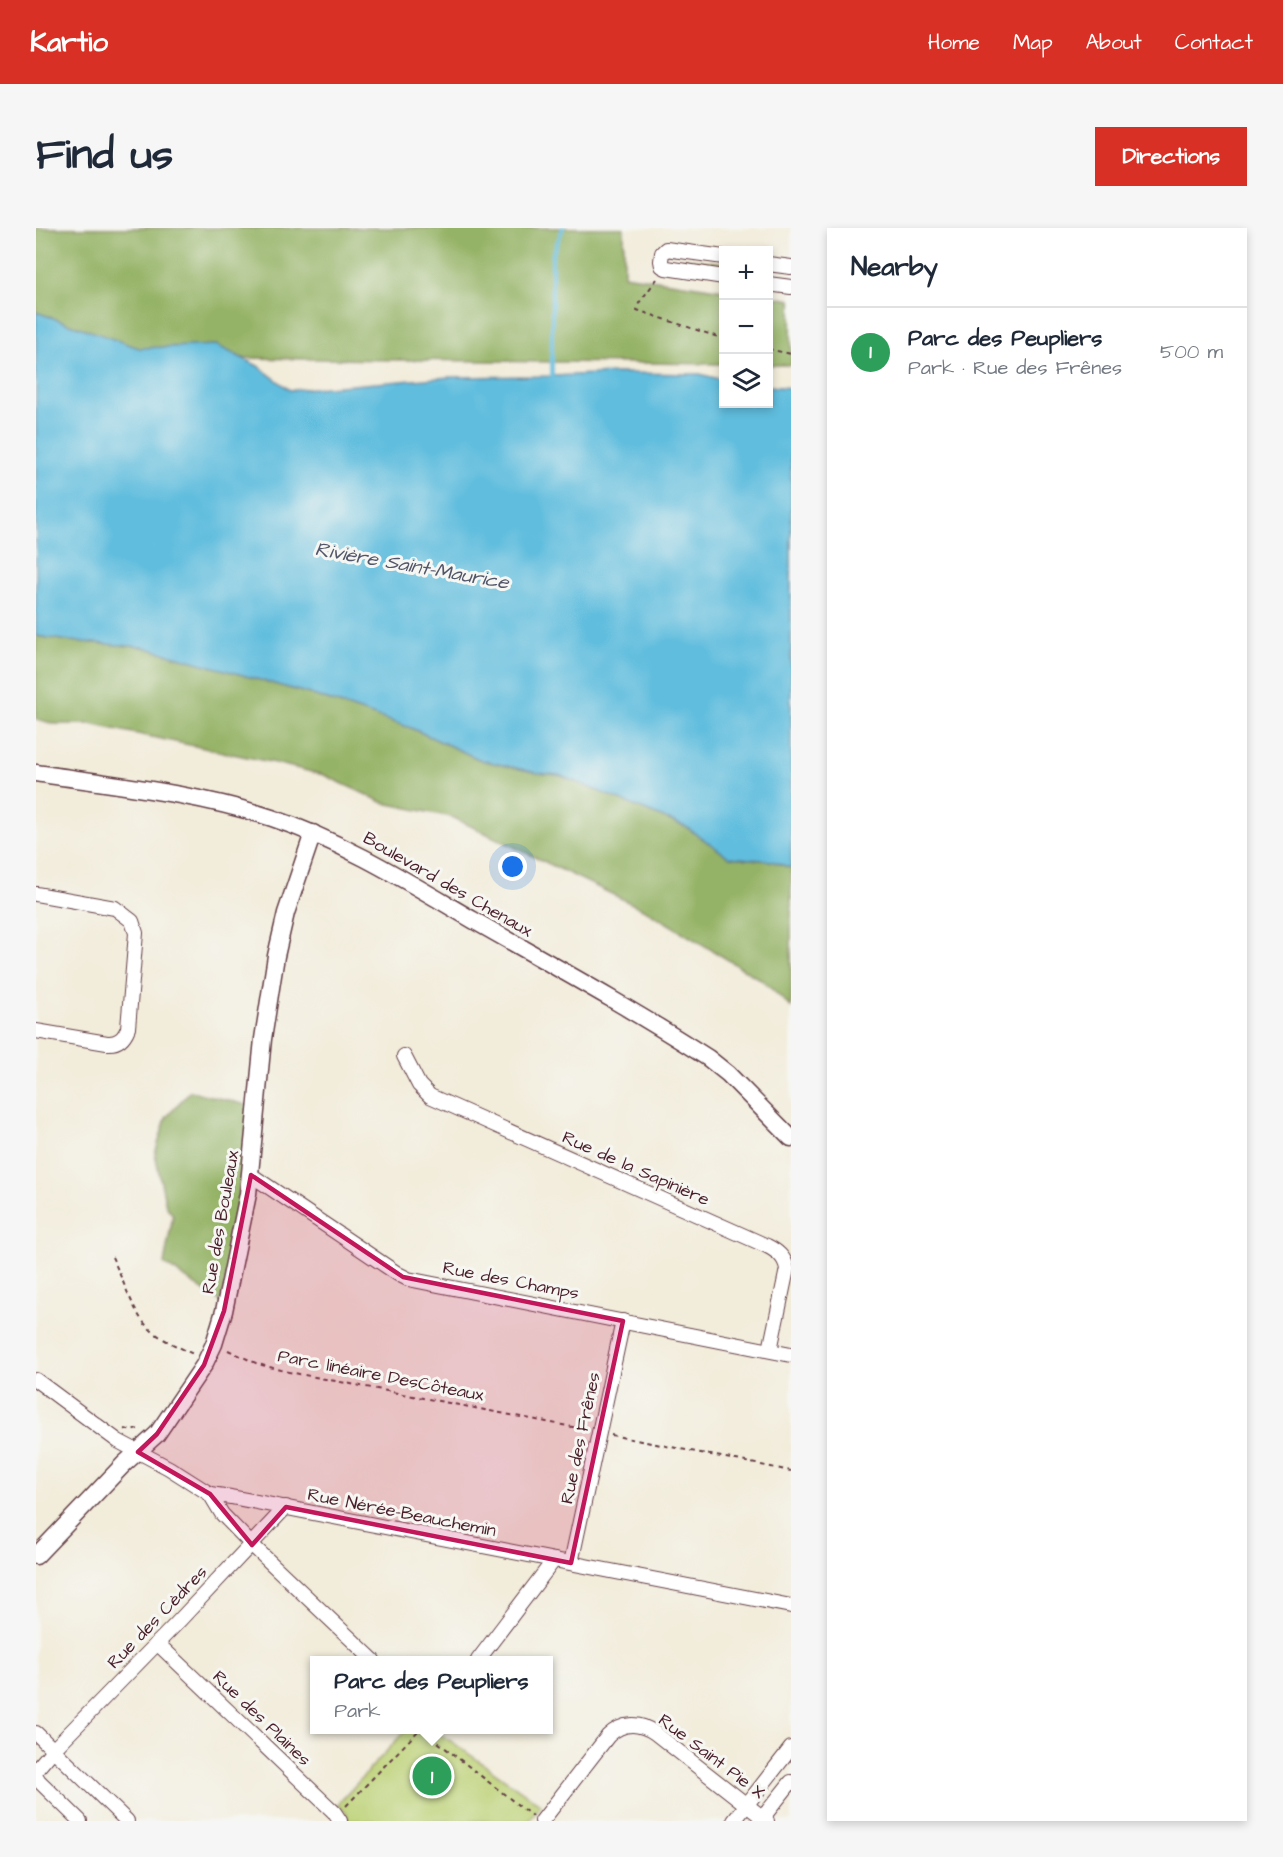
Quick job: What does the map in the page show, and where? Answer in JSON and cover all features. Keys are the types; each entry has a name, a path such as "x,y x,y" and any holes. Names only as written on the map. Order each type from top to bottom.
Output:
{"street":[{"path":"719,256 666,249 662,253 661,261 664,267 719,276"},
{"path":"773,265 791,267"},
{"path":"773,285 791,287"},
{"name":"Boulevard des Chenaux","path":"36,773 202,801 262,815 313,833 382,867 701,1053 728,1074 791,1138"},
{"name":"Rue des Bouleaux","path":"36,1556 162,1428 204,1365 214,1344 224,1311 251,1175 263,1039 274,967 286,913 313,833"},
{"path":"36,894 115,908 132,921 136,933 128,1028 123,1038 107,1043 36,1031"},
{"name":"Rue de la Sapinière","path":"404,1056 419,1085 430,1096 778,1253 787,1269 770,1350"},
{"name":"Rue des Champs","path":"251,1175 403,1276 791,1355"},
{"name":"Rue des Frênes","path":"571,1563 623,1321"},
{"name":"Rue Nérée-Beauchemin","path":"36,1380 112,1438 169,1468 210,1494 791,1606"},
{"path":"210,1494 222,1514 252,1545 369,1656"},
{"name":"Rue des Cèdres","path":"36,1770 286,1507"},
{"path":"481,1656 554,1560"},
{"name":"Rue des Plaines","path":"157,1643 338,1818"},
{"name":"Rue Saint Pie X","path":"540,1821 608,1736 617,1728 632,1724 644,1726 656,1733 763,1820"},
{"path":"36,1733 127,1821"},
{"path":"734,1821 791,1748"},
{"path":"36,1776 39,1782 80,1821"},
{"path":"763,1820 791,1782"}],"path":[{"path":"657,278 639,303 637,310 719,338"},
{"path":"773,350 791,354"},
{"path":"112,1257 139,1315 147,1326 173,1344 193,1354 202,1339 214,1344"},
{"name":"Parc linéaire DesCôteaux","path":"214,1344 258,1364 289,1372 791,1471"},
{"path":"121,1427 132,1431 145,1426"},
{"path":"338,1818 415,1734"},
{"path":"428,1734 540,1821"}],"highlighted area":[{"path":"251,1175 403,1277 623,1321 571,1563 286,1507 252,1545 210,1494 138,1452 157,1434 204,1365 224,1311"}],"green space":[{"path":"36,228 624,228 624,275 719,289 719,364 150,357 36,324"},
{"path":"682,258 719,263 719,270 682,265"},
{"path":"773,297 791,300 791,365 773,365"},
{"path":"36,636 143,647 310,694 411,728 481,760 538,773 559,775 686,827 729,857 772,861 791,868 791,1007 763,981 649,912 452,817 384,803 324,775 275,763 90,724 55,724 36,719"},
{"path":"190,1091 251,1106 230,1257 221,1302 164,1264 173,1215 166,1206 155,1154 166,1118"},
{"path":"402,1734 441,1734 541,1805 529,1821 349,1821 346,1812 338,1804"}],"water":[{"name":"Rivière Saint-Maurice","path":"36,312 139,348 216,345 258,366 290,390 450,377 617,373 700,374 719,379 719,408 773,408 773,386 791,388 791,868 772,861 729,857 686,827 559,775 538,773 481,760 411,728 310,694 143,647 36,636"}],"waterway":[{"path":"552,376 552,256 563,228"}],"place":[{"name":"Parc des Peupliers","path":"432,1776"}]}
